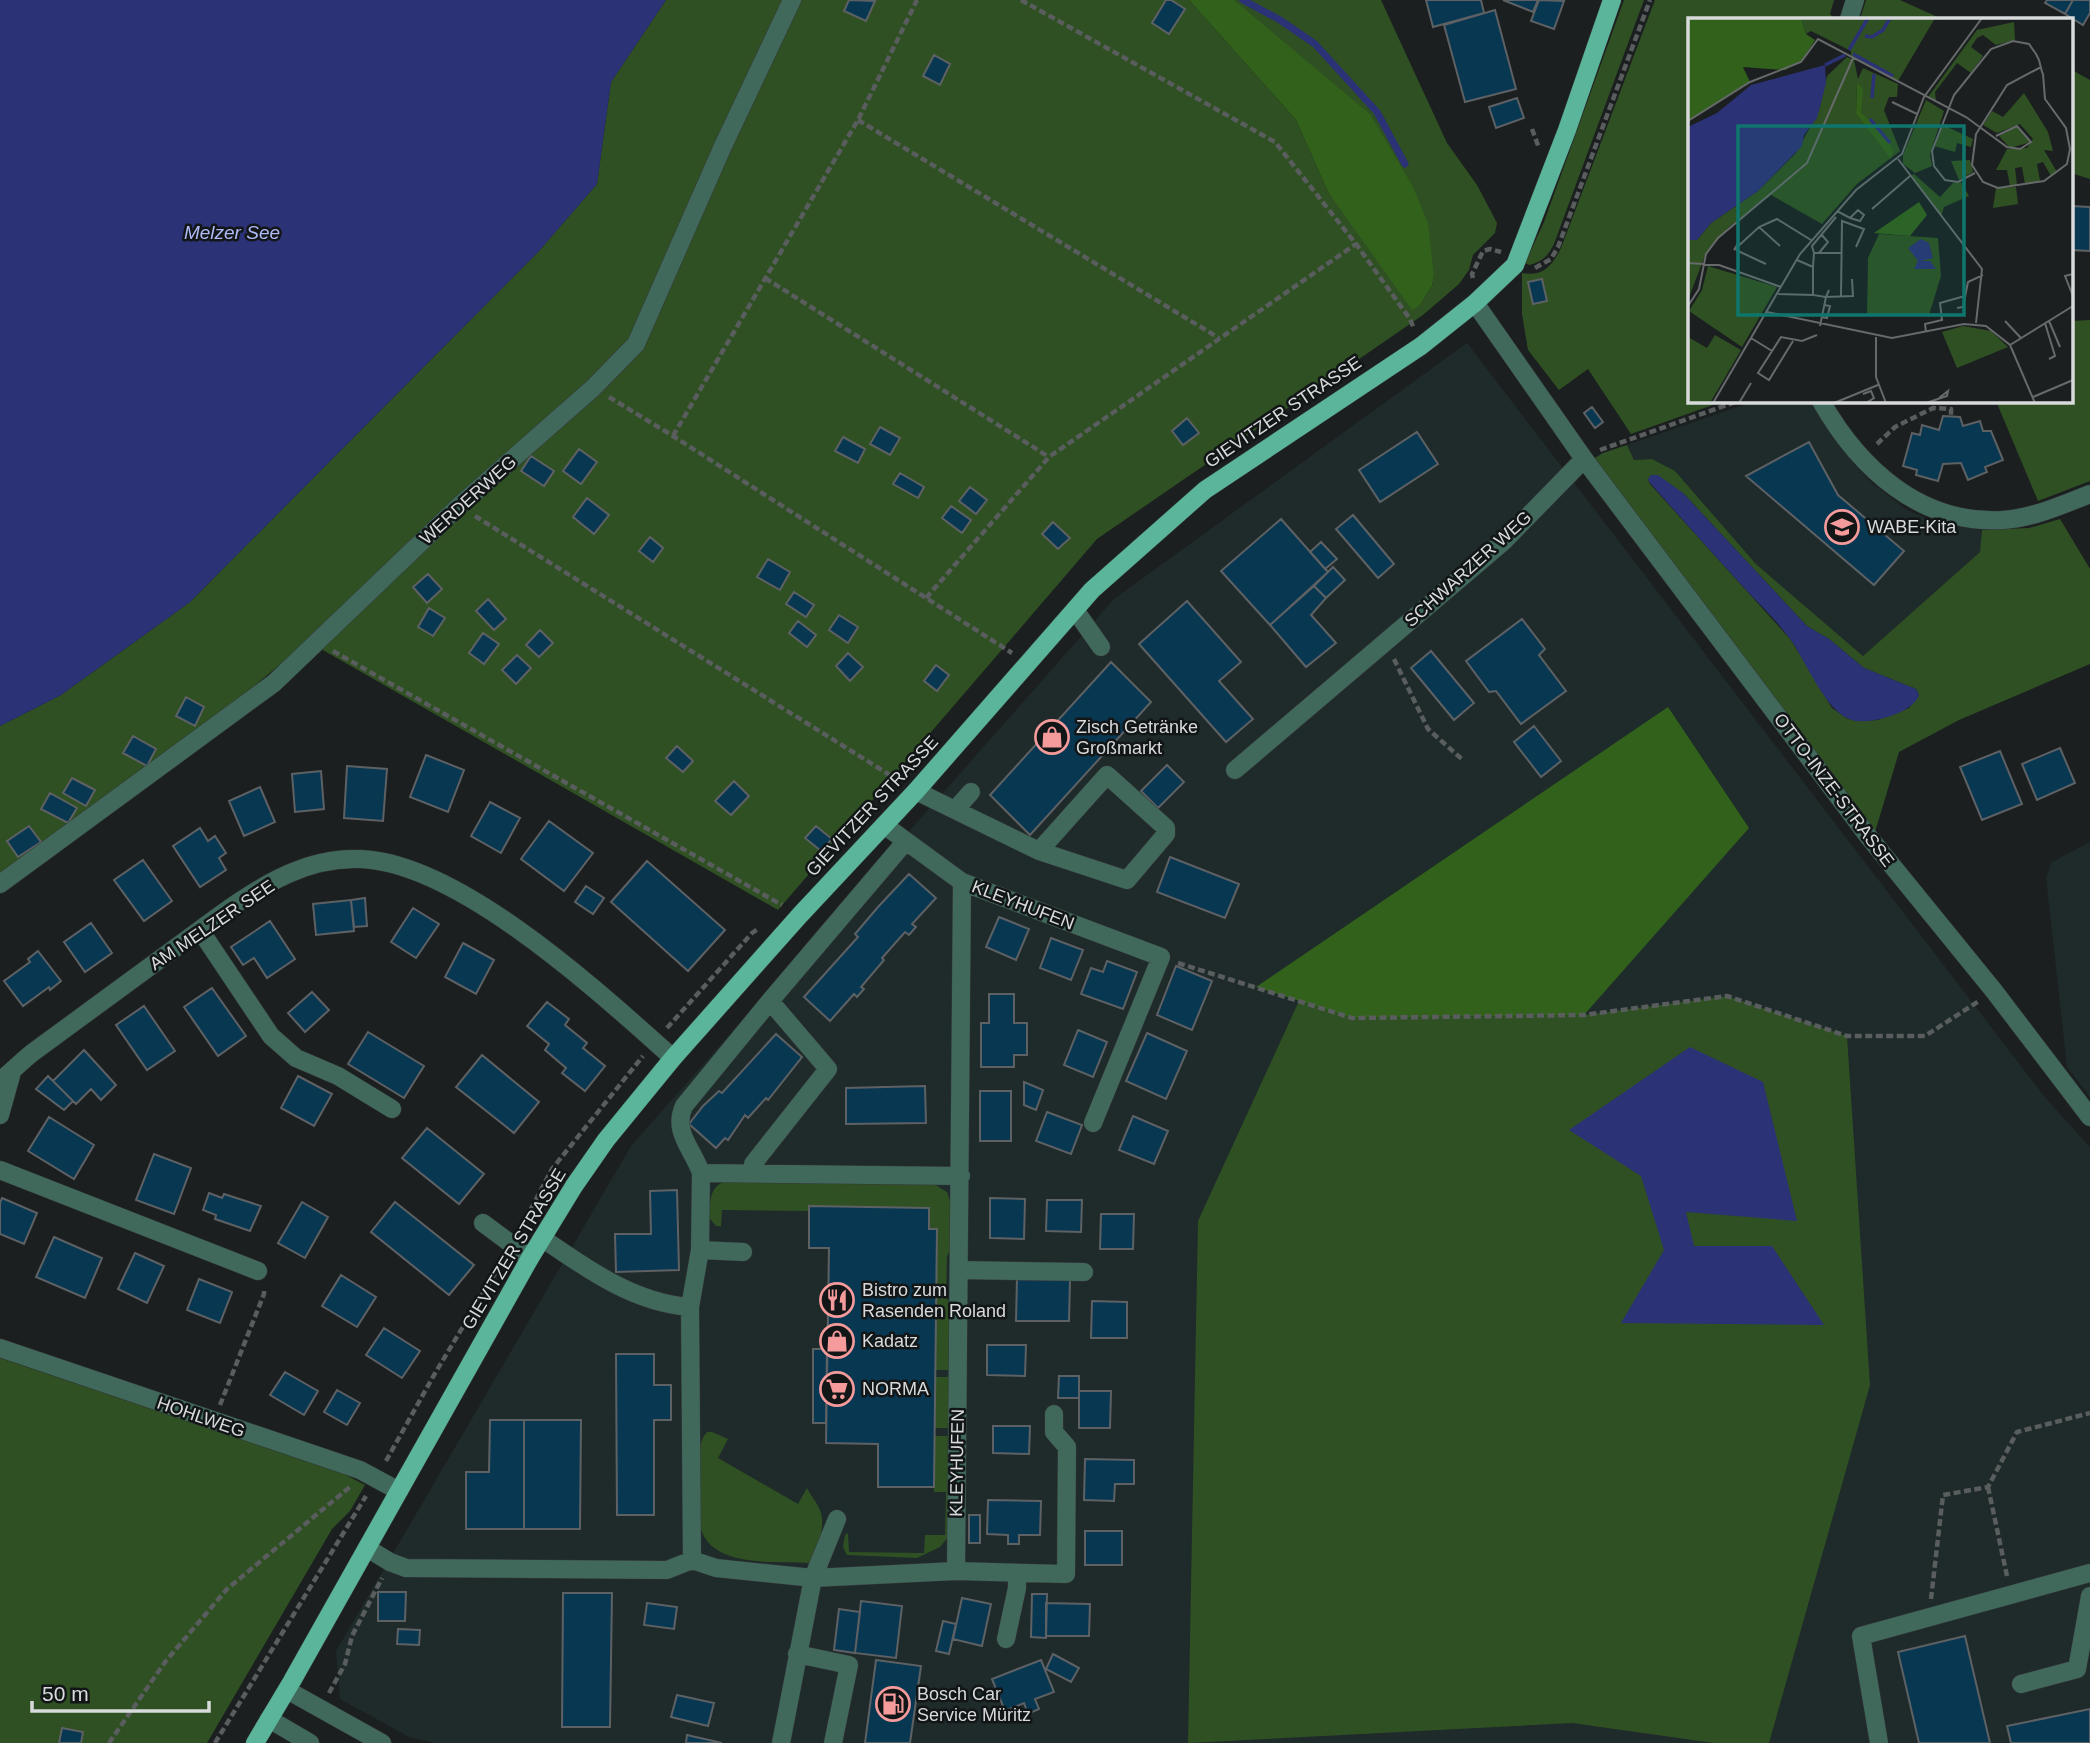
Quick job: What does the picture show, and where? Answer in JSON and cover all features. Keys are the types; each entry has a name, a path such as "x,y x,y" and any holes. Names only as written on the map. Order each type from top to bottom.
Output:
{"main road":[{"name":"GIEVITZER STRASSE","path":"255,1743 530,1258 606,1140 673,1058 800,915 916,791 1102,582 1205,490 1420,346 1475,303 1515,265 1567,130 1612,0"}],"street":[{"name":"WERDERWEG","path":"0,884 274,683 459,506 593,388 636,344 723,146 792,0"},
{"path":"1849,18 1855,0"},
{"path":"1475,303 1584,459"},
{"path":"1822,402 1861,458 1879,476 1911,500 1936,511 1960,517 2004,520 2027,516 2090,494"},
{"name":"SCHWARZER WEG","path":"1236,770 1503,542 1584,459"},
{"name":"OTTO-INZE-STRASSE","path":"1584,459 1868,836 1994,991 2090,1116"},
{"path":"1075,610 1101,648"},
{"path":"916,791 1039,851 1127,880 1166,834 1166,828 1107,775 1039,851"},
{"path":"954,810 971,792"},
{"path":"884,825 962,882"},
{"path":"692,1560 690,1307 700,1250 701,1173 681,1134 680,1115 684,1106 770,1001 906,841"},
{"name":"AM MELZER SEE","path":"0,1115 6,1076 29,1056 200,930 267,885 289,873 335,860 360,859 391,864 457,891 554,955 673,1058"},
{"name":"KLEYHUFEN","path":"956,1572 962,882 1161,957"},
{"path":"200,930 271,1036 296,1058 338,1076 392,1110"},
{"path":"1093,1123 1161,957"},
{"path":"753,1173 753,1164 828,1069 770,1001"},
{"path":"0,1170 258,1271"},
{"path":"701,1173 961,1176"},
{"path":"483,1223 530,1258"},
{"path":"542,1238 616,1285 644,1298 672,1306 690,1307"},
{"path":"700,1250 743,1252"},
{"path":"960,1270 1084,1272"},
{"name":"HOHLWEG","path":"0,1348 360,1470 400,1491"},
{"path":"367,1548 390,1562 406,1567 667,1570 692,1560 716,1568 813,1578 956,1572 1066,1574 1067,1447 1054,1432 1054,1414"},
{"path":"781,1743 813,1578 837,1518"},
{"path":"1006,1639 1017,1588 1017,1573"},
{"path":"1879,1743 1861,1636 2090,1573"},
{"path":"2021,1684 2077,1669 2090,1596"},
{"path":"797,1654 849,1665 833,1743"},
{"path":"287,1690 382,1743"},
{"path":"269,1719 310,1743"}],"path":[{"path":"673,436 858,120 916,0"},
{"path":"1021,0 1275,142 1356,244 1410,319 1420,346"},
{"path":"858,120 1219,338"},
{"path":"926,598 1049,457 1356,244"},
{"path":"765,278 1049,457"},
{"path":"593,388 1029,663"},
{"path":"1584,459 1604,447 1735,402"},
{"path":"1861,458 1895,427 1933,408 1951,409 1951,417"},
{"path":"459,506 916,791"},
{"path":"317,642 800,915"},
{"path":"1386,642 1428,729 1464,761"},
{"path":"1161,957 1352,1018 1584,1015 1727,996 1847,1036 1925,1036 1994,991"},
{"path":"213,1422 264,1294 263,1281 258,1271"},
{"path":"2011,1594 1988,1486 2017,1432 2090,1413"},
{"path":"109,1743 165,1662 227,1589 352,1485 360,1470"},
{"path":"215,1743 377,1478"},
{"path":"1929,1617 1943,1495 1988,1486"},
{"path":"320,1709 345,1664 352,1636 390,1562"}],"shaded area":[{"path":"1467,343 2044,1096 2090,1147 2090,1743 435,1743 409,1737 340,1699 336,1651 631,1146 1114,599"},
{"name":"WABE-Kita","path":"1752,402 1811,402 1854,464 1872,483 1907,510 1940,524 1982,530 1981,552 1863,656 1756,564 1675,471 1652,459 1634,460 1627,445"},
{"path":"2090,842 2090,1097 2067,1067 2046,877 2052,862"}],"green space":[{"path":"666,0 1189,0 1296,120 1328,192 1420,305 1432,286 1434,276 1234,0 1381,0 1447,143 1477,185 1497,223 1495,233 1473,255 1469,270 1459,284 1423,315 1097,539 778,910 307,641 156,764 0,878 0,726 61,695 190,602 539,251 597,184 611,82"},
{"path":"1189,0 1234,0 1370,114 1412,185 1428,223 1434,276 1432,286 1420,305 1412,310 1328,192 1296,120"},
{"path":"1624,0 1644,0 1554,244 1544,258 1529,265 1525,263 1544,222"},
{"path":"1655,0 1834,0 1830,14 1834,18 1688,18 1688,402 1721,402 1631,434 1588,369 1559,390 1528,350 1522,314 1522,273 1536,273 1546,269 1561,248"},
{"path":"1866,0 1900,0 1940,18 1860,18"},
{"path":"2072,70 2090,80 2090,179 2072,173"},
{"path":"2090,320 2090,481 2038,501 1996,402 2072,402 2072,321"},
{"path":"1627,445 1634,460 1652,459 1675,471 1756,564 1863,656 1980,552 1982,530 2029,528 2060,519 2090,569 2090,664 1959,720 1899,752 1875,832 1593,459","holes":["1648,479 1683,493 1807,626 1829,639 1864,668 1916,689 1919,695 1909,708 1878,720 1860,721 1848,719 1832,708 1791,640"]},
{"path":"1668,707 1749,828 1584,1015 1352,1018 1256,987"},
{"path":"1727,996 1847,1036 1870,1385 1769,1743 1714,1743 1572,1723 1188,1743 1198,1221 1299,1001 1352,1018 1584,1015"},
{"path":"725,1181 934,1184 947,1192 952,1207 952,1248 947,1256 946,1297 951,1305 952,1370 935,1370 937,1230 929,1229 929,1208 810,1206 809,1211 722,1210 721,1226 716,1226 710,1219 711,1197 715,1188"},
{"path":"0,1358 344,1474 365,1485 350,1511 332,1529 207,1743 0,1743"},
{"path":"935,1377 952,1377 951,1428 935,1428"},
{"path":"707,1432 728,1439 718,1458 798,1504 807,1488 819,1507 822,1519 820,1540 810,1563 749,1560 720,1552 709,1544 700,1527 698,1508 699,1450"},
{"path":"934,1436 951,1436 949,1536 940,1547 917,1558 847,1555 843,1547 845,1535 848,1533 849,1552 924,1553 925,1535 945,1535 946,1492 934,1492"}],"water":[{"name":"Melzer See","path":"0,0 666,0 611,82 597,184 539,251 190,602 61,695 0,726"},
{"path":"1651,475 1658,475 1683,493 1807,626 1829,639 1864,668 1916,689 1919,695 1915,702 1899,713 1877,720 1857,721 1841,714 1817,685 1793,643 1777,622 1650,483 1648,479"},
{"path":"1690,1047 1763,1082 1797,1221 1686,1212 1694,1246 1772,1246 1824,1325 1621,1323 1664,1250 1641,1176 1569,1130"}],"building":[{"path":"849,0 875,1 866,21 844,11"},
{"path":"1166,0 1171,0 1185,9 1169,34 1152,23"},
{"path":"1426,0 1481,0 1484,13 1433,27"},
{"path":"1503,0 1538,0 1533,12"},
{"path":"1539,0 1564,1 1554,29 1531,21"},
{"path":"2047,0 2073,0 2065,14 2045,3"},
{"path":"2073,0 2090,0 2090,13 2083,25 2065,14"},
{"path":"1495,10 1516,89 1465,102 1444,25"},
{"path":"934,55 950,64 940,85 923,76"},
{"path":"1517,98 1524,118 1496,128 1489,107"},
{"path":"2072,206 2090,207 2090,251 2072,250"},
{"path":"1542,279 1547,301 1533,304 1528,282"},
{"path":"1592,407 1603,422 1595,428 1584,413"},
{"path":"1943,416 1960,417 1963,426 1980,421 1983,431 1991,431 2003,460 1985,467 1987,472 1968,480 1961,463 1943,464 1938,481 1916,475 1917,470 1903,466 1912,433 1920,435 1922,425 1939,430"},
{"path":"1187,418 1199,433 1183,445 1172,431"},
{"path":"880,427 900,438 890,455 870,444"},
{"path":"1417,432 1438,464 1380,502 1359,470"},
{"path":"843,437 865,449 858,463 835,451"},
{"path":"1809,442 1838,495 1904,551 1874,585 1746,476"},
{"path":"579,449 597,462 581,484 563,471"},
{"path":"531,456 554,471 544,486 521,471"},
{"path":"900,473 924,487 918,498 893,484"},
{"path":"970,487 987,500 976,514 959,501"},
{"path":"587,498 609,515 594,534 573,517"},
{"path":"951,506 971,520 962,533 942,518"},
{"path":"1353,515 1394,564 1378,578 1336,529"},
{"path":"1281,519 1328,572 1270,625 1221,571"},
{"path":"1053,522 1070,538 1058,549 1042,534"},
{"path":"650,537 663,548 653,562 639,551"},
{"path":"1321,542 1337,559 1325,569 1310,552"},
{"path":"768,559 790,572 780,590 757,577"},
{"path":"1333,567 1345,580 1326,598 1314,586"},
{"path":"428,574 442,589 427,603 413,587"},
{"path":"1314,586 1326,598 1311,615 1336,643 1306,667 1270,625"},
{"path":"794,592 814,605 806,617 786,604"},
{"path":"488,599 506,619 494,630 476,611"},
{"path":"1187,601 1241,662 1219,681 1253,719 1226,742 1139,644"},
{"path":"429,608 445,618 433,636 418,627"},
{"path":"839,615 858,627 848,643 829,630"},
{"path":"1522,619 1545,649 1539,655 1566,691 1521,724 1496,691 1489,692 1466,661"},
{"path":"798,621 816,635 807,647 789,633"},
{"path":"540,630 553,643 539,657 526,645"},
{"path":"483,633 499,644 484,664 469,653"},
{"path":"1431,651 1474,703 1454,720 1411,668"},
{"path":"848,653 863,667 850,681 836,666"},
{"path":"517,655 531,668 516,684 502,670"},
{"path":"1111,662 1151,702 1030,835 990,795"},
{"path":"936,665 949,675 937,691 924,681"},
{"path":"186,697 204,707 195,726 176,716"},
{"path":"1534,726 1561,761 1541,777 1514,742"},
{"path":"133,736 156,749 147,766 123,753"},
{"path":"677,746 693,761 683,772 666,758"},
{"path":"2060,748 2075,783 2037,800 2022,764"},
{"path":"2000,751 2022,804 1982,820 1960,767"},
{"path":"426,755 464,770 448,812 410,797"},
{"path":"1167,765 1184,782 1158,808 1141,791"},
{"path":"347,766 387,769 383,821 344,818"},
{"path":"321,771 324,809 295,812 292,774"},
{"path":"72,778 95,790 86,806 63,793"},
{"path":"734,781 749,796 731,815 715,801"},
{"path":"260,787 275,822 244,836 229,801"},
{"path":"50,793 77,808 68,823 41,809"},
{"path":"490,802 520,818 501,853 471,836"},
{"path":"549,821 593,853 564,891 521,859"},
{"path":"29,826 41,842 18,857 7,841"},
{"path":"816,826 832,839 821,851 805,838"},
{"path":"200,828 208,841 215,836 226,853 219,858 226,870 200,887 173,846"},
{"path":"1170,857 1239,884 1225,918 1157,892"},
{"path":"143,860 172,901 144,921 114,880"},
{"path":"647,861 725,930 688,971 611,902"},
{"path":"909,874 936,898 912,924 916,927 909,935 905,932 882,958 884,960 861,987 864,989 857,997 854,994 830,1021 804,997 858,937 855,934 878,907"},
{"path":"586,886 604,898 593,914 575,902"},
{"path":"365,898 367,926 354,927 351,900"},
{"path":"351,900 354,931 316,935 313,904"},
{"path":"413,908 439,924 416,958 391,942"},
{"path":"999,917 1029,929 1016,960 986,947"},
{"path":"270,921 295,959 267,978 254,958 243,965 231,947"},
{"path":"91,923 112,953 85,972 64,942"},
{"path":"1051,938 1083,950 1071,980 1040,968"},
{"path":"463,943 494,960 476,994 445,977"},
{"path":"38,951 61,981 23,1006 4,981 30,962 28,959"},
{"path":"1107,961 1137,972 1123,1009 1081,994 1091,968 1103,972"},
{"path":"1176,966 1212,981 1192,1030 1157,1015"},
{"path":"212,988 246,1036 218,1056 184,1007"},
{"path":"312,992 329,1010 305,1032 288,1013"},
{"path":"989,994 1014,994 1014,1023 1027,1023 1027,1055 1014,1055 1014,1067 981,1067 981,1023 989,1023"},
{"path":"547,1002 569,1019 565,1025 587,1043 583,1048 605,1066 585,1091 562,1073 566,1068 545,1050 549,1044 527,1026"},
{"path":"144,1006 175,1051 147,1070 116,1025"},
{"path":"1078,1030 1107,1042 1093,1077 1064,1065"},
{"path":"368,1032 424,1066 404,1098 348,1064"},
{"path":"1147,1033 1187,1051 1166,1099 1126,1081"},
{"path":"776,1034 802,1057 768,1100 766,1098 748,1118 745,1115 728,1140 725,1138 716,1148 689,1124 703,1106 719,1091 722,1093"},
{"path":"84,1050 116,1085 101,1100 91,1089 76,1104 53,1081"},
{"path":"482,1055 539,1102 514,1133 456,1087"},
{"path":"48,1076 73,1101 64,1110 36,1089"},
{"path":"298,1076 332,1094 314,1126 281,1108"},
{"path":"1024,1082 1043,1090 1036,1110 1024,1105"},
{"path":"925,1086 926,1123 846,1124 846,1088"},
{"path":"980,1091 1011,1091 1011,1141 980,1141"},
{"path":"1047,1112 1082,1125 1071,1154 1036,1141"},
{"path":"1133,1116 1168,1131 1154,1164 1119,1150"},
{"path":"49,1117 94,1145 74,1179 28,1151"},
{"path":"427,1128 484,1174 459,1204 402,1158"},
{"path":"154,1154 191,1168 174,1214 136,1200"},
{"path":"677,1190 679,1270 616,1272 615,1234 651,1234 650,1191"},
{"path":"209,1193 222,1198 224,1194 261,1206 250,1231 215,1219 216,1215 203,1210"},
{"path":"2,1198 37,1213 24,1244 0,1234"},
{"path":"990,1198 1025,1199 1024,1239 990,1238"},
{"path":"1047,1200 1082,1200 1081,1232 1046,1231"},
{"path":"302,1202 328,1217 305,1258 278,1243"},
{"path":"395,1202 474,1265 449,1295 371,1232"},
{"path":"809,1206 929,1208 929,1229 937,1229 934,1487 878,1487 878,1444 826,1443 829,1248 809,1248"},
{"path":"1101,1214 1134,1214 1133,1249 1100,1249"},
{"path":"54,1237 102,1258 85,1298 36,1277"},
{"path":"135,1253 164,1266 147,1303 118,1289"},
{"path":"341,1275 376,1297 357,1327 322,1306"},
{"path":"199,1279 232,1292 220,1323 187,1310"},
{"path":"1017,1279 1070,1280 1069,1321 1016,1321"},
{"path":"1092,1301 1127,1302 1127,1338 1091,1338"},
{"path":"384,1328 420,1351 402,1378 366,1355"},
{"path":"987,1345 1026,1345 1025,1376 987,1375"},
{"path":"813,1349 827,1349 826,1423 813,1423"},
{"path":"616,1354 654,1354 654,1385 671,1385 671,1420 654,1420 654,1515 617,1515"},
{"path":"285,1372 318,1391 304,1415 270,1395"},
{"path":"1059,1376 1079,1376 1079,1398 1058,1398"},
{"path":"337,1390 360,1403 347,1425 324,1412"},
{"path":"1079,1391 1111,1391 1110,1428 1079,1428"},
{"path":"490,1420 524,1420 524,1529 466,1529 466,1472 489,1472"},
{"path":"524,1420 581,1420 580,1529 524,1529"},
{"path":"993,1426 1030,1426 1029,1454 993,1453"},
{"path":"1085,1459 1134,1460 1134,1484 1115,1484 1114,1501 1084,1500"},
{"path":"988,1500 1041,1501 1040,1535 1019,1535 1019,1544 1008,1544 1008,1535 987,1534"},
{"path":"969,1515 980,1515 980,1543 969,1543"},
{"path":"1085,1531 1122,1531 1122,1565 1085,1565"},
{"path":"378,1592 406,1592 405,1621 378,1621"},
{"path":"563,1593 612,1593 610,1727 562,1727"},
{"path":"1032,1594 1047,1594 1046,1638 1031,1637"},
{"path":"962,1598 991,1604 982,1646 953,1639"},
{"path":"861,1601 902,1606 896,1658 855,1653"},
{"path":"647,1603 677,1607 674,1629 644,1625"},
{"path":"1046,1603 1090,1604 1089,1636 1046,1636"},
{"path":"839,1609 860,1612 855,1653 834,1650"},
{"path":"943,1621 956,1624 949,1654 936,1651"},
{"path":"398,1629 420,1630 419,1645 397,1644"},
{"path":"1965,1636 1990,1743 1919,1743 1898,1652"},
{"path":"1053,1654 1079,1668 1071,1682 1046,1669"},
{"name":"Bosch Car Service Müritz","path":"876,1660 921,1666 910,1743 865,1743"},
{"path":"1041,1660 1054,1692 1035,1699 1039,1709 1028,1714 1024,1703 1005,1711 992,1679"},
{"path":"677,1695 714,1703 708,1726 671,1717"},
{"path":"2090,1709 2090,1743 2011,1743 2007,1726"},
{"path":"62,1728 83,1732 81,1743 59,1743"},
{"path":"687,1735 722,1743 686,1743"}],"waterway":[{"path":"1243,0 1280,20 1315,44 1377,112 1405,164"}],"place":[{"name":"WABE-Kita","path":"1842,527"},
{"name":"Zisch Getränke Großmarkt","path":"1052,737"},
{"name":"Bistro zum Rasenden Roland","path":"837,1300"},
{"name":"Kadatz","path":"837,1341"},
{"name":"NORMA","path":"837,1389"},
{"name":"Bosch Car Service Müritz","path":"893,1704"}]}
